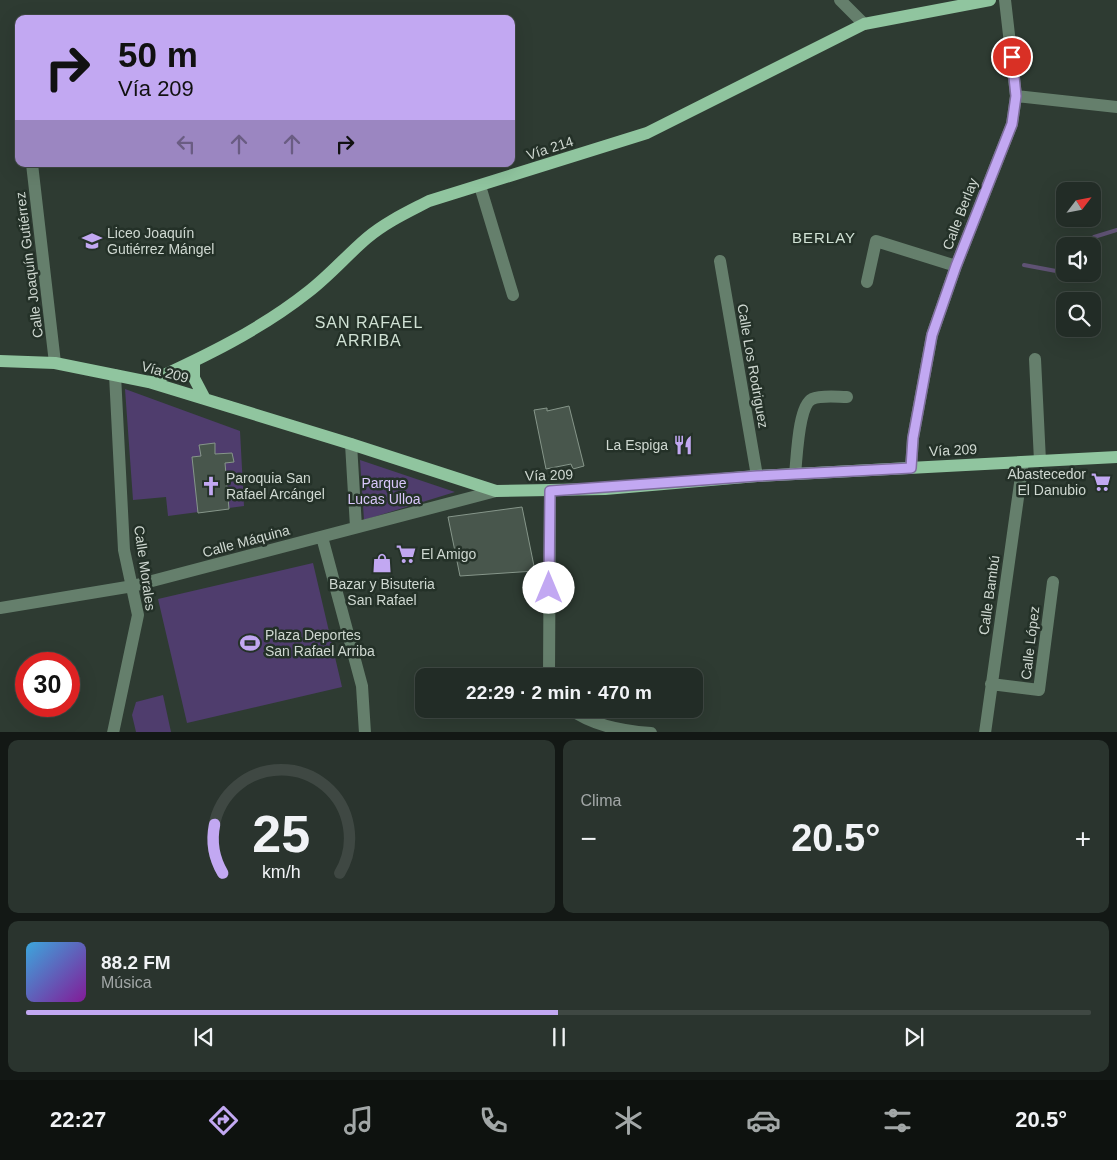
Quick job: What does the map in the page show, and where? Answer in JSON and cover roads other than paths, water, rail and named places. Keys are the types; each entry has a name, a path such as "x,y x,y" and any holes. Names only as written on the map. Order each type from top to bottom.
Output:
{"main road":[{"name":"Vía 214","path":"149,382 194,361 257,327 309,292 368,237 398,217 430,201 647,134 864,24 990,0"},
{"name":"Vía 209","path":"0,361 56,363 149,382 496,491 550,491 757,476 1040,460 1117,458"},
{"path":"194,361 194,378 205,399"}],"street":[{"path":"840,0 864,24"},
{"name":"Calle Berlay","path":"911,468 913,438 932,335 956,266 1012,124 1016,96 1005,0"},
{"path":"1016,96 1117,107"},
{"name":"Calle Joaquín Gutiérrez","path":"32,167 56,363"},
{"path":"480,186 513,295"},
{"path":"867,282 876,241 956,266"},
{"name":"Calle Los Rodriguez","path":"720,261 757,476"},
{"path":"1035,359 1040,460"},
{"name":"Calle Morales","path":"113,732 138,615 124,550 115,375"},
{"path":"795,474 802,413 808,402 814,398 847,397"},
{"path":"351,444 356,528"},
{"name":"Calle Bambú","path":"985,732 1022,462"},
{"name":"Calle Máquina","path":"0,608 133,586 496,491"},
{"path":"549,668 550,491"},
{"path":"322,537 362,686 365,732"},
{"name":"Calle López","path":"991,684 1039,690 1053,582"},
{"path":"586,718 625,732 651,732"}],"waterway":[{"path":"1094,237 1117,230"},
{"path":"1024,265 1056,271"}],"place":[{"name":"Liceo Joaquín Gutiérrez Mángel","path":"92,241"},
{"name":"La Espiga","path":"683,445"},
{"name":"Abastecedor El Danubio","path":"1101,482"},
{"name":"Paroquia San Rafael Arcángel","path":"211,486"},
{"name":"El Amigo","path":"406,554"},
{"name":"Bazar y Bisuteria San Rafael","path":"382,563"},
{"name":"Plaza Deportes San Rafael Arriba","path":"250,643"}],"district":[{"name":"BERLAY","path":"824,238"},
{"name":"SAN RAFAEL ARRIBA","path":"369,331"}],"park label":[{"name":"Parque Lucas Ulloa","path":"384,492"}]}
